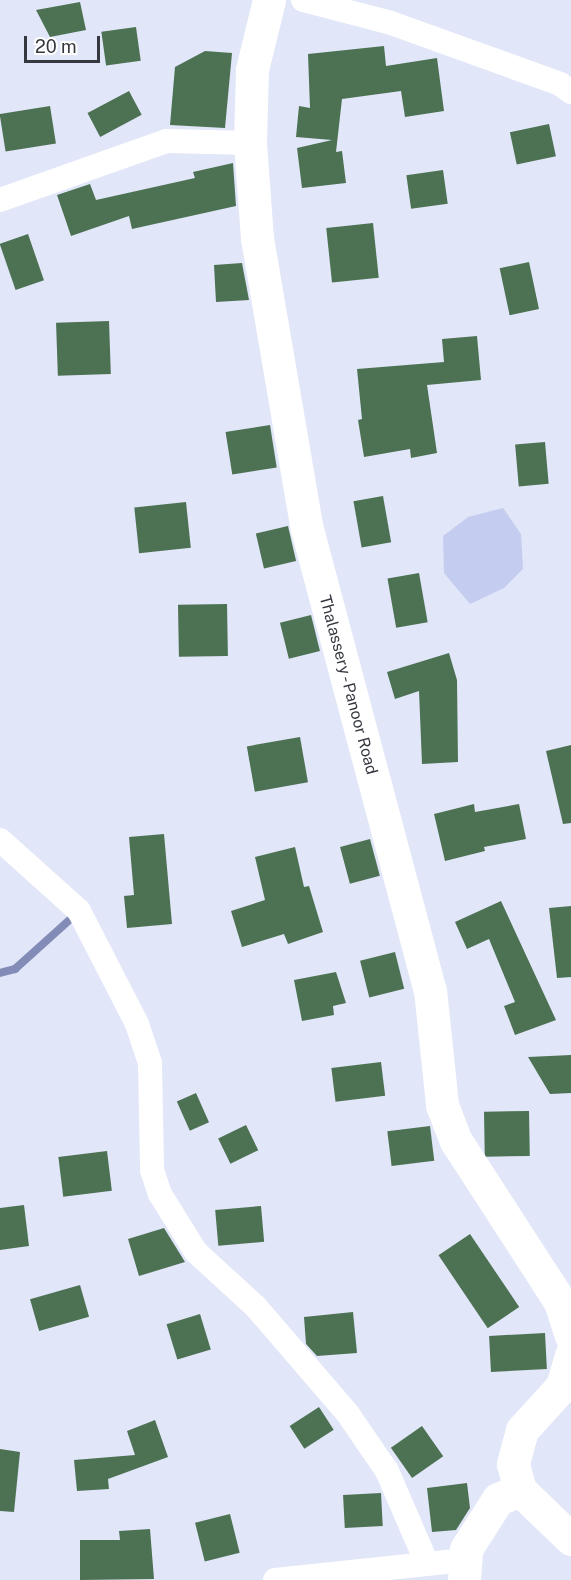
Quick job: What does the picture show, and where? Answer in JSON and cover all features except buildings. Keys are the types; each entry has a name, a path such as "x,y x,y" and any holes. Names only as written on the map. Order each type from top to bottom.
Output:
{"main road":[{"name":"Thalassery - Panoor Road","path":"269,0 252,69 250,143 257,238 307,529 430,990 442,1105 456,1141 560,1302 571,1335"},
{"path":"570,1364 562,1386 522,1430 513,1464 520,1490 571,1539"},
{"path":"465,1570 466,1549 498,1499 520,1490"}],"street":[{"path":"303,0 391,23 486,60 560,84 571,92"},
{"path":"0,200 167,141 250,143"},
{"path":"0,840 80,911 137,1024 150,1063 152,1170 159,1194 196,1252 256,1307 348,1414 387,1471 426,1562"},
{"path":"275,1580 426,1562 465,1570"}],"shaded area":[{"path":"503,508 521,534 523,569 504,588 470,604 444,573 443,536 468,517"}],"waterway":[{"path":"0,973 15,969 76,914"}]}
